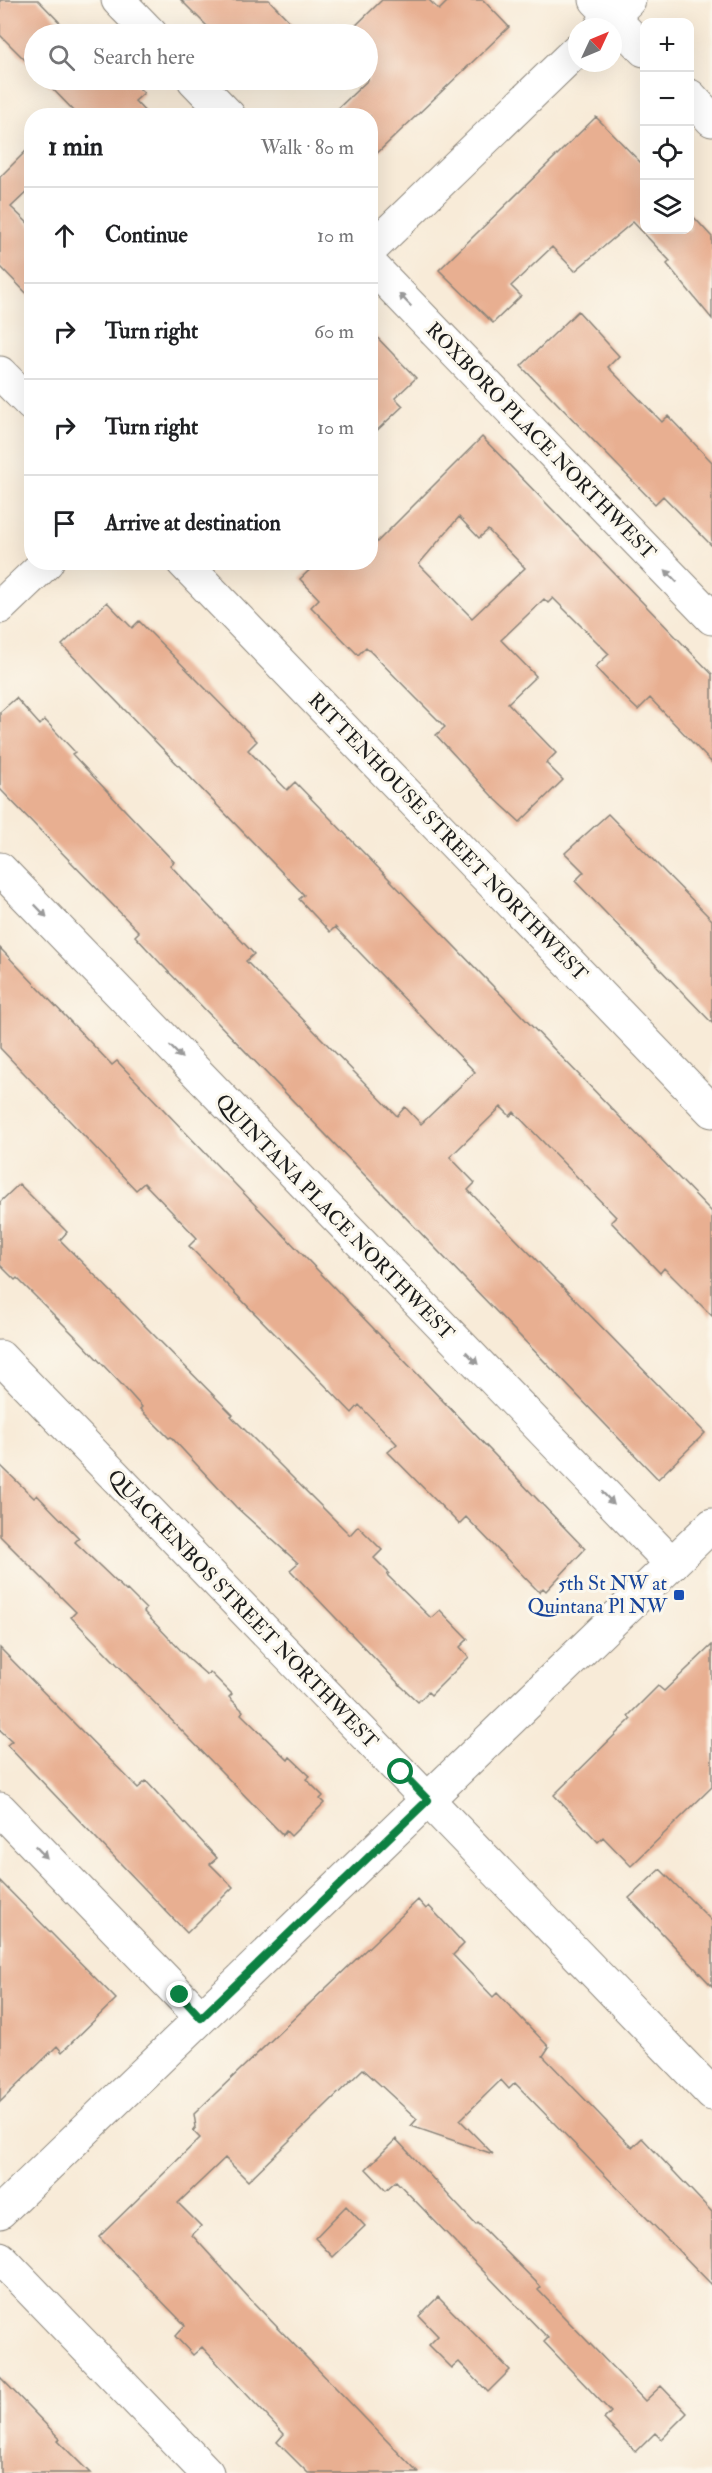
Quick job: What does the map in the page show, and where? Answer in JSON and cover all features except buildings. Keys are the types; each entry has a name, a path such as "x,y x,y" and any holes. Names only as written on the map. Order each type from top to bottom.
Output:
{"street":[{"path":"118,0 141,24"},
{"path":"609,11 640,45"},
{"path":"378,242 568,59"},
{"path":"204,90 221,108"},
{"path":"694,100 712,120"},
{"name":"ROXBORO PLACE NORTHWEST","path":"378,272 712,618"},
{"path":"0,373 24,397"},
{"path":"0,607 39,570"},
{"name":"RITTENHOUSE STREET NORTHWEST","path":"191,570 712,1110"},
{"name":"QUINTANA PLACE NORTHWEST","path":"0,869 672,1564"},
{"name":"QUACKENBOS STREET NORTHWEST","path":"0,1357 712,2094"},
{"path":"0,2212 712,1525"},
{"path":"0,1809 201,2018"},
{"path":"0,2258 207,2473"}],"place":[{"name":"5th St NW at Quintana Pl NW","path":"679,1595"}],"route":[{"path":"180,1995 201,2018 428,1800 401,1772"}]}
